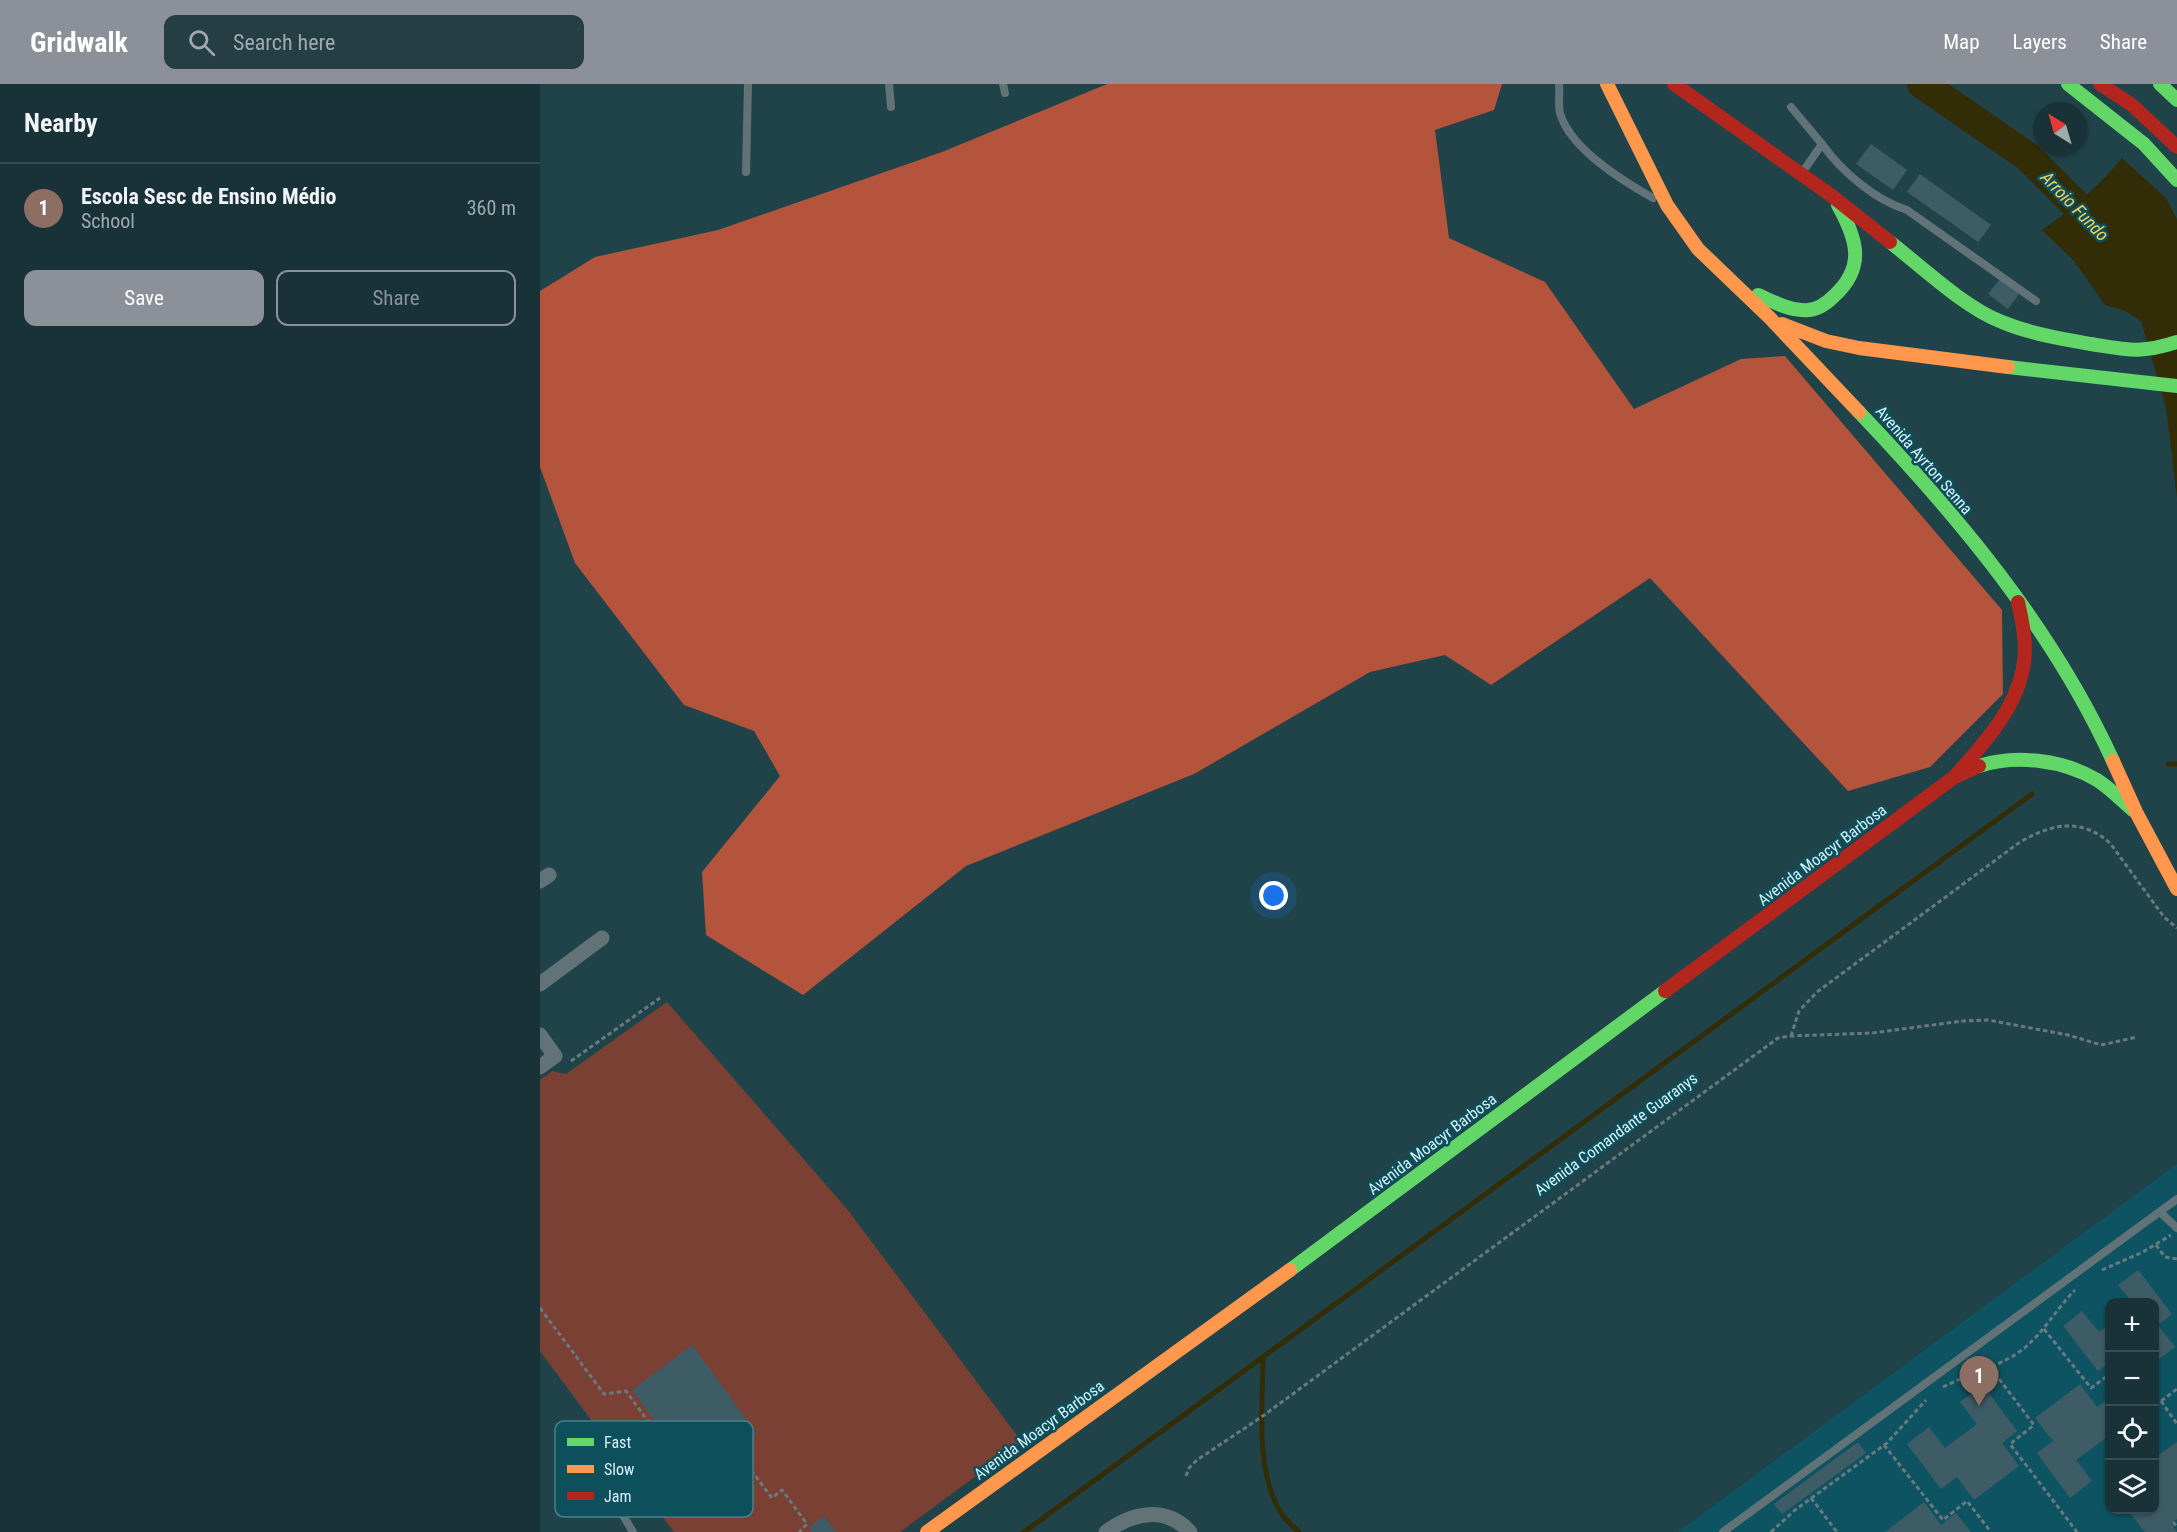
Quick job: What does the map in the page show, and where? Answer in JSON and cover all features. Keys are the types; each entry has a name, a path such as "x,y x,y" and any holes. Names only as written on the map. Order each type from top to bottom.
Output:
{"main road":[{"name":"Avenida Ayrton Senna","path":"1607,84 1667,205 1698,249 1770,318 1900,455 2017,599 2068,673 2099,731 2136,812 2177,889"},
{"path":"1674,84 1832,196 1961,298 2001,322 2054,338 2131,351 2154,350 2177,342"},
{"path":"2068,84 2144,144 2177,180"},
{"path":"2100,84 2132,105 2177,147"},
{"path":"2160,84 2177,100"},
{"path":"1736,284 1781,305 1801,310 1816,310 1841,290 1853,274 1857,260 1850,226 1832,196"},
{"path":"1770,318 1826,341 1859,348 2092,378 2177,386"},
{"name":"Avenida Moacyr Barbosa","path":"1953,778 1995,728 2019,684 2024,660 2023,624 2017,599"},
{"name":"Avenida Moacyr Barbosa","path":"927,1532 1285,1273 1953,778 1974,768 1996,763 2020,761 2047,764 2090,777 2136,812"}],"street":[{"path":"540,984 602,938"},
{"path":"540,1035 555,1056 540,1067"},
{"path":"1111,1528 1136,1516 1154,1515 1175,1521 1190,1532"}],"lane":[{"path":"746,172 748,84"},
{"path":"889,84 891,106"},
{"path":"1003,84 1005,93"},
{"path":"1559,84 1560,113 1583,148 1621,180 1667,205"},
{"path":"1791,107 1834,162 1854,179 1894,206 1907,210 2036,301"},
{"path":"1801,174 1822,144"},
{"path":"1723,1532 2177,1200"},
{"path":"2160,1212 2177,1229"},
{"path":"624,1517 633,1532"}],"path":[{"path":"1791,1036 1799,1011 1817,992 2020,842 2047,829 2076,826 2099,834 2110,843 2164,916 2177,928"},
{"path":"555,1056 568,1062 660,998"},
{"name":"Avenida Comandante Guaranys","path":"1186,1476 1189,1468 1197,1460 1260,1418 1773,1041 1791,1036 1863,1034 1988,1020 2068,1035 2102,1045 2137,1037"},
{"path":"2096,1275 2156,1245 2177,1229"},
{"path":"2156,1245 2165,1257 2177,1260"},
{"path":"1938,1391 1963,1377 2020,1352 2044,1329 2062,1304 2081,1286"},
{"path":"540,1308 604,1394 626,1391 648,1421"},
{"path":"2044,1329 2091,1388 2105,1377"},
{"path":"1990,1367 2034,1425 2010,1444 2077,1532"},
{"path":"2177,1389 2161,1401 2177,1424"},
{"path":"1770,1532 1811,1498 1896,1435 1908,1418 1931,1395"},
{"path":"1884,1445 1943,1520 1967,1501 1991,1532"},
{"path":"753,1473 772,1498 782,1490 807,1524 799,1532"},
{"path":"1811,1498 1837,1532"},
{"path":"2173,1522 2177,1527"}],"shaded area":[{"path":"1107,84 1502,84 1494,110 1435,130 1449,238 1545,282 1634,409 1741,359 1785,356 2002,610 2003,694 1930,767 1848,791 1650,578 1491,685 1445,655 1370,672 1194,774 966,866 803,995 706,935 702,872 780,776 754,731 684,705 575,563 540,467 540,291 595,257 718,230 942,152"},
{"path":"667,1002 847,1209 1022,1442 900,1532 674,1532 663,1517 753,1517 753,1421 592,1421 540,1351 540,1080 552,1071 566,1074"},
{"path":"2177,1164 2177,1532 1678,1532"}],"water":[{"path":"2122,158 2166,198 2177,219 2177,498 2166,408 2141,321 2125,311 2105,305 2074,261 2042,230 2085,197"}],"building":[{"path":"1871,144 1907,170 1893,190 1856,164"},
{"path":"1920,174 1991,225 1978,242 1907,192"},
{"path":"2000,279 2019,294 2008,309 1988,294"},
{"path":"2138,1270 2172,1314 2159,1324 2159,1298 2129,1298 2118,1285"},
{"path":"2082,1311 2099,1332 2105,1328 2105,1366 2098,1371 2063,1326"},
{"path":"2159,1326 2175,1347 2159,1359"},
{"path":"692,1345 748,1421 655,1421 632,1390"},
{"path":"2080,1384 2097,1407 2105,1401 2105,1439 2076,1460 2092,1481 2070,1498 2037,1453 2053,1441 2035,1418"},
{"path":"1983,1385 2017,1431 2002,1443 2019,1466 1974,1500 1957,1477 1941,1489 1907,1444 1929,1427 1945,1448 1977,1424 1960,1402"},
{"path":"1858,1442 1866,1453 1782,1514 1774,1504"},
{"path":"2177,1442 2177,1519 2171,1523 2177,1532 2145,1532 2131,1514 2159,1514 2159,1455"},
{"path":"1924,1502 1941,1525 1956,1513 1971,1532 1885,1532"},
{"path":"824,1516 836,1532 813,1532 809,1527"}],"waterway":[{"name":"Arroio Fundo","path":"1922,84 2028,157 2105,234"},
{"path":"2168,764 2177,764"},
{"path":"1024,1532 2032,794"},
{"path":"1263,1357 1262,1434 1266,1472 1278,1508 1299,1532"}],"traffic: fast":[{"path":"2068,84 2144,144 2177,180"},
{"path":"2160,84 2177,100"},
{"path":"1758,295 1790,308 1811,310 1827,302 1844,285 1851,274 1855,252 1850,229 1838,205"},
{"path":"1890,242 1973,307 2013,326 2058,338 2125,349 2154,348 2177,342"},
{"path":"2008,367 2177,386"},
{"path":"1859,412 1932,492 2001,576 2062,665 2113,761"},
{"path":"1979,766 1993,762 2024,760 2070,768 2102,783 2133,810"},
{"path":"1290,1270 1665,991"}],"traffic: slow":[{"path":"1607,84 1667,205 1698,249 1770,318 1859,412"},
{"path":"1782,324 1826,341 1859,348 2008,367"},
{"path":"2113,761 2136,812 2177,889"},
{"path":"927,1532 1290,1270"}],"traffic: jam":[{"path":"1674,84 1832,196 1890,242"},
{"path":"2100,84 2132,105 2177,147"},
{"path":"1956,775 1999,723 2021,678 2025,647 2018,602"},
{"path":"1665,991 1953,778 1979,766"}],"place":[{"name":"Escola Sesc de Ensino Médio","path":"1979,1406"}]}
